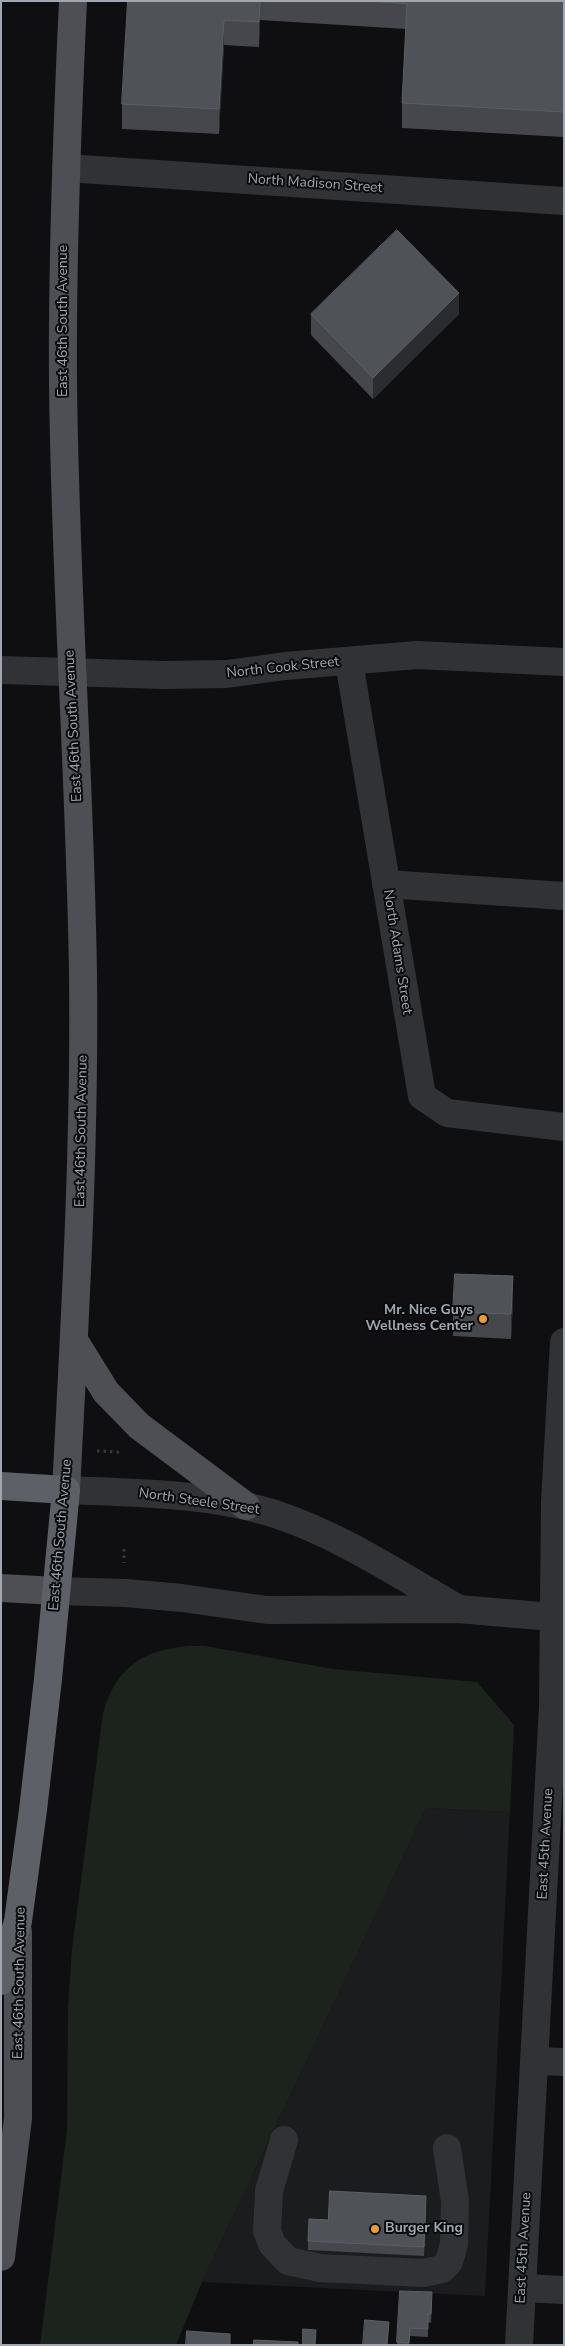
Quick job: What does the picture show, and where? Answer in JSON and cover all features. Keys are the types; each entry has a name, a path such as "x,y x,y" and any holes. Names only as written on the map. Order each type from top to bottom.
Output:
{"highway":[{"path":"1,1486 66,1490"},
{"name":"East 46th South Avenue","path":"18,1921 42,1738 66,1490"},
{"path":"1,1981 18,1921"}],"main road":[{"name":"East 46th South Avenue","path":"66,1490 81,1205 83,975 63,376 66,168 73,1"},
{"path":"75,1342 106,1392 139,1426 246,1506"},
{"path":"1,1588 56,1591"},
{"name":"East 46th South Avenue","path":"1,2257 18,2118 18,1921"}],"street":[{"name":"North Madison Street","path":"66,168 564,201"},
{"name":"North Cook Street","path":"1,670 227,674 285,666 417,655 564,662"},
{"name":"North Adams Street","path":"348,662 422,1096 448,1113 564,1127"},
{"path":"386,884 564,896"},
{"name":"East 45th Avenue","path":"519,2345 552,1712 559,1617 554,1510 562,1420 563,1353"},
{"name":"North Steele Street","path":"66,1490 138,1494 246,1506 279,1515 335,1539 458,1609"},
{"name":"North Steele Street","path":"56,1591 126,1593 182,1598 267,1610 458,1609 559,1617"},
{"path":"534,2060 564,2062"},
{"path":"284,2140 269,2191 267,2231 272,2244 288,2261 320,2268 423,2273 442,2269 449,2262 454,2244 454,2193 447,2148"},
{"path":"522,2288 564,2290"}],"path":[{"path":"94,1450 118,1452 122,1447"}],"shaded area":[{"path":"189,1646 205,1646 333,1669 477,1682 514,1725 510,1812 426,1808 202,2282 176,2345 40,2345 67,2130 68,2008 72,1949 103,1713 115,1684 134,1664 158,1651"},
{"path":"426,1808 510,1812 485,2296 202,2282"}],"building":[{"path":"128,1 260,1 259,22 224,20 219,109 122,104"},
{"path":"362,1 564,1 564,112 402,103 407,4"},
{"path":"397,230 459,293 373,378 311,314"},
{"path":"455,1274 513,1276 511,1314 453,1312"},
{"path":"330,2191 426,2196 424,2247 308,2241 309,2219 328,2220"},
{"path":"400,2291 432,2292 431,2314 428,2314 428,2329 410,2328 409,2343 397,2342"},
{"path":"365,2320 389,2322 387,2345 363,2345"},
{"path":"303,2329 316,2330 315,2345 303,2344"},
{"path":"187,2331 230,2334 230,2345 186,2345"},
{"path":"254,2340 298,2342 298,2345 254,2345"}],"place":[{"name":"Mr. Nice Guys Wellness Center","path":"483,1319"},
{"name":"Burger King","path":"375,2229"}]}
